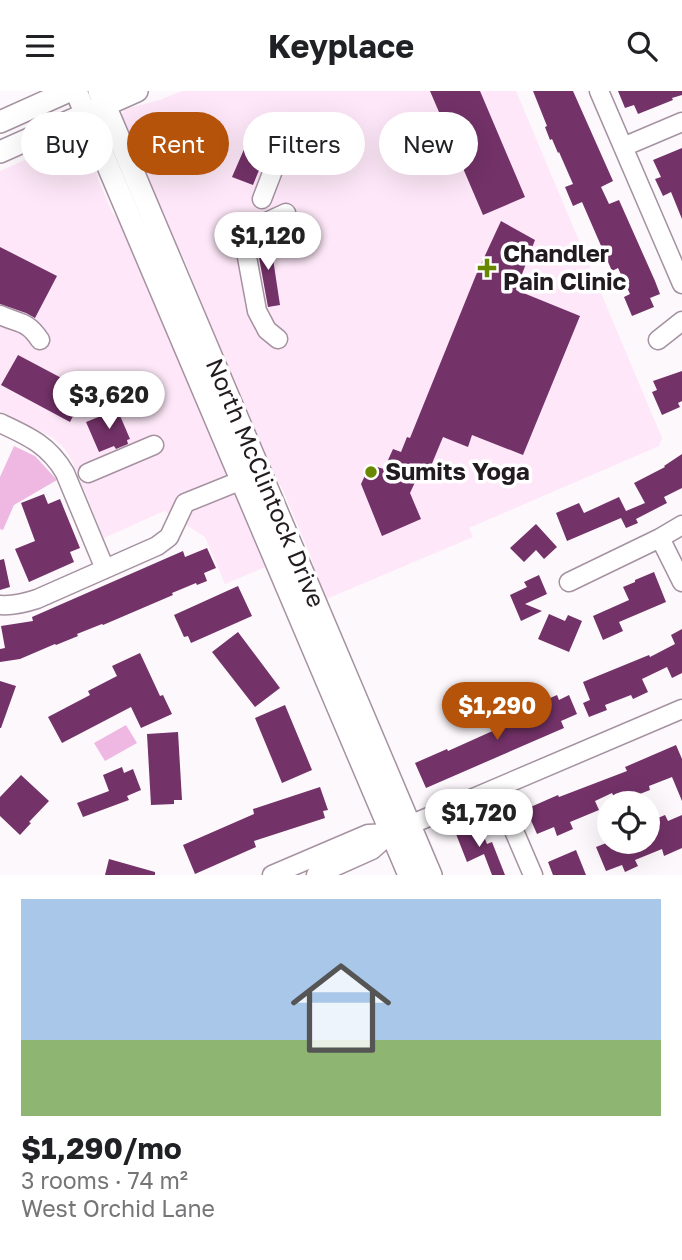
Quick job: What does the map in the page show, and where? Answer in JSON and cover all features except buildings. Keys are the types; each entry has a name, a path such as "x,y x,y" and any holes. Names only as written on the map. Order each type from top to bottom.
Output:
{"main road":[{"path":"0,122 69,91"},
{"name":"North McClintock Drive","path":"76,91 96,103 250,477 400,829 431,875"},
{"path":"0,152 96,103 137,91"},
{"name":"North McClintock Drive","path":"400,829 409,875"}],"street":[{"path":"599,91 682,284"},
{"path":"623,147 682,122"},
{"path":"262,199 271,175"},
{"path":"278,339 267,330 257,311 244,235 286,213"},
{"path":"0,315 32,328 40,340"},
{"path":"658,340 682,321"},
{"path":"0,423 41,445 59,462 105,569"},
{"path":"88,473 154,445"},
{"path":"0,605 37,599 157,547 169,537 185,503 250,477"},
{"path":"569,582 682,525"},
{"path":"660,538 682,582"},
{"path":"272,875 368,834 400,829 682,709"},
{"path":"496,789 533,875"},
{"path":"316,875 372,851 400,829"}],"shaded area":[{"path":"182,91 516,91 662,438 659,446 469,528 473,537 324,600 311,557 282,488 259,451 184,259 160,214 144,175 229,175 229,112 127,112 127,135 121,121 125,109"},
{"path":"21,162 21,175 97,175 112,212 126,230 268,566 225,584 205,537 164,511 104,538 64,448 52,437 0,411 0,171"},
{"path":"14,446 35,456 57,480 14,505 3,530 0,529 0,477"},
{"path":"126,725 137,743 105,761 94,743"}],"place":[{"name":"Chandler Pain Clinic","path":"487,268"},
{"name":"Sumits Yoga","path":"371,472"}]}
